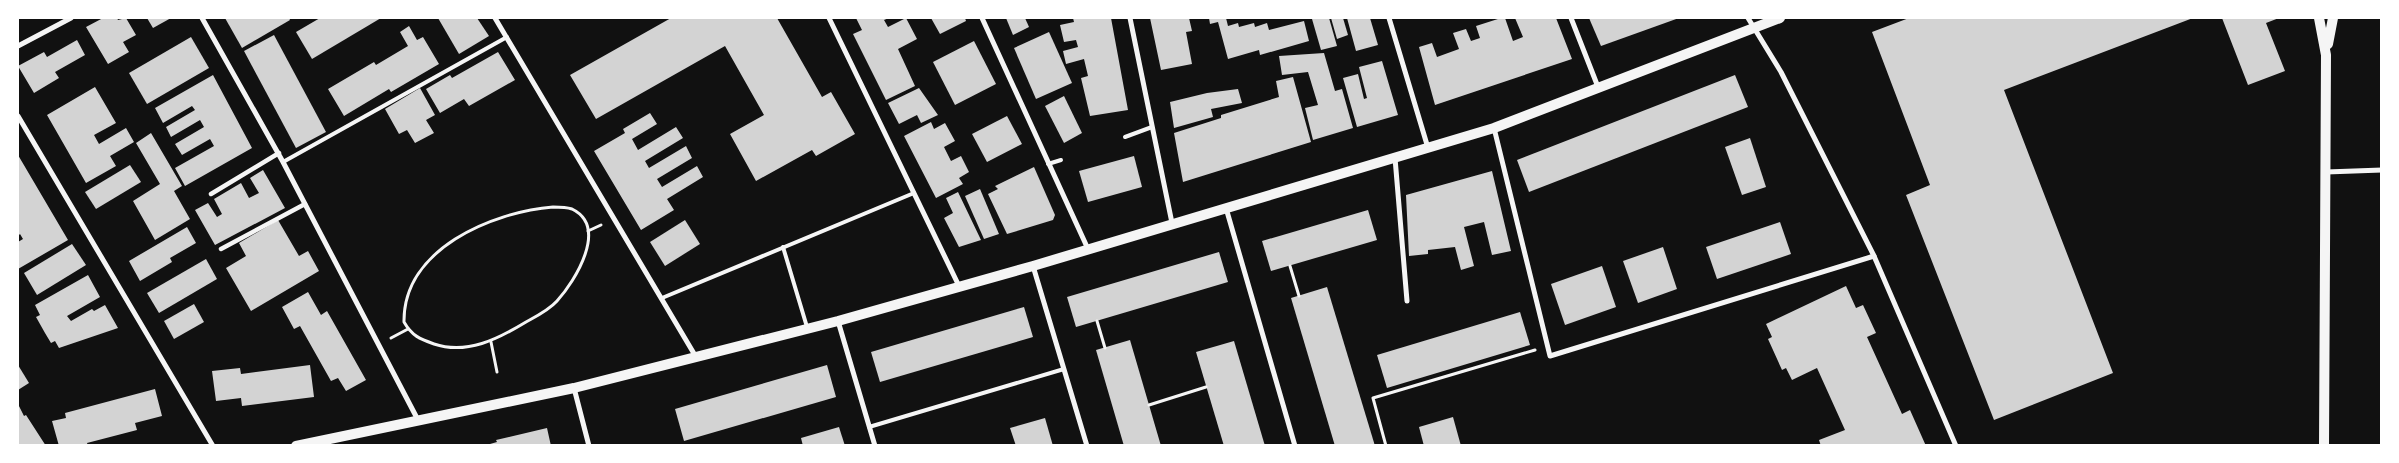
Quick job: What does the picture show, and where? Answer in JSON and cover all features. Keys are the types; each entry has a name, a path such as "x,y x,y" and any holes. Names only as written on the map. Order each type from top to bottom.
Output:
{"main road":[{"path":"296,446 574,388 838,322 1033,266 1494,128 1780,18"},
{"path":"2319,18 2326,55 2324,446"},
{"path":"2326,55 2333,18"}],"street":[{"path":"18,46 71,18"},
{"path":"202,18 284,162 418,420"},
{"path":"495,18 696,356"},
{"path":"829,18 959,286"},
{"path":"982,18 1088,250"},
{"path":"1130,18 1172,223"},
{"path":"1389,18 1428,148"},
{"path":"1570,18 1598,87"},
{"path":"1748,18 1781,72 1874,256 1956,446"},
{"path":"18,116 212,446"},
{"path":"1494,128 1550,356 1874,256"},
{"path":"211,194 278,153"},
{"path":"1395,158 1407,301"},
{"path":"2326,172 2382,170"},
{"path":"221,248 305,204"},
{"path":"1226,208 1295,446"},
{"path":"1033,266 1087,446"},
{"path":"838,322 875,446"},
{"path":"574,388 590,446"}],"lane":[{"path":"284,162 380,106 507,37"},
{"path":"1125,137 1152,127"},
{"path":"1048,164 1061,160"},
{"path":"662,298 914,193"},
{"path":"783,248 807,329"},
{"path":"869,427 1064,369"}],"path":[{"path":"553,207 570,208 580,214 588,231 584,260 557,301 543,313 491,342 461,347 442,346 413,336 404,322 404,314 415,280 433,258 458,236 497,217 532,208 553,207"},
{"path":"588,231 601,225"},
{"path":"1290,266 1299,296"},
{"path":"1098,321 1105,348"},
{"path":"391,338 408,329"},
{"path":"491,342 497,372"},
{"path":"1386,446 1373,398 1535,350"},
{"path":"1149,405 1206,387"}],"building":[{"path":"103,18 117,18 118,20 126,18 136,35 123,42 129,52 108,64 86,27"},
{"path":"147,18 171,18 153,28"},
{"path":"225,18 289,18 290,20 242,48"},
{"path":"320,18 381,18 312,59 296,32"},
{"path":"438,18 477,18 489,36 459,54"},
{"path":"671,18 777,18 822,97 831,92 855,134 816,156 812,150 756,181 730,134 764,115 725,46 596,119 570,75"},
{"path":"856,18 889,18 884,20 888,27 906,18 917,39 898,49 915,86 886,100 853,34 862,30"},
{"path":"931,18 965,18 966,21 940,34"},
{"path":"1006,18 1025,18 1029,27 1013,35"},
{"path":"1073,18 1111,18 1128,110 1090,116 1081,78 1088,76 1084,59 1066,64 1063,51 1078,47 1076,40 1064,42 1060,25 1074,22"},
{"path":"1150,18 1189,18 1192,31 1186,32 1192,64 1161,70"},
{"path":"1209,18 1226,18 1228,26 1238,23 1239,27 1254,23 1255,27 1267,23 1269,30 1304,21 1309,41 1260,55 1259,50 1228,59 1218,22 1210,24"},
{"path":"1329,18 1337,46 1321,50 1312,19"},
{"path":"1331,18 1343,18 1348,35 1337,39"},
{"path":"1347,18 1370,18 1378,45 1356,51"},
{"path":"1505,18 1513,41 1523,37 1515,18 1556,18 1572,59 1435,105 1419,47 1432,43 1437,57 1459,49 1453,33 1466,29 1471,41 1480,38 1476,26"},
{"path":"1589,18 1679,18 1601,46"},
{"path":"1909,18 2193,18 2004,90 2113,373 1994,420 1906,195 1930,185 1872,32"},
{"path":"2222,18 2279,18 2266,23 2285,71 2248,85"},
{"path":"409,26 417,40 423,37 439,64 391,92 389,89 344,116 328,89 374,62 376,65 408,46 400,32"},
{"path":"1049,32 1072,83 1036,99 1014,48"},
{"path":"274,35 326,132 296,148 244,51"},
{"path":"191,37 209,68 147,104 129,73"},
{"path":"77,40 85,55 55,72 59,78 34,93 18,66 44,52 47,57"},
{"path":"974,41 996,84 955,105 933,62"},
{"path":"498,52 515,80 469,106 464,99 440,113 426,89 450,75 452,78"},
{"path":"1324,53 1335,91 1342,89 1353,128 1313,140 1305,108 1318,105 1308,72 1282,75 1279,56"},
{"path":"1382,61 1398,115 1357,127 1343,78 1358,74 1364,99 1367,98 1359,67"},
{"path":"213,75 252,148 185,186 175,168 214,146 210,139 182,155 175,144 204,127 200,120 171,137 166,127 195,110 192,106 163,123 155,108"},
{"path":"1735,75 1748,107 1529,192 1517,160"},
{"path":"1293,77 1311,142 1183,182 1174,133 1221,118 1221,115 1279,97 1276,81"},
{"path":"95,87 116,123 94,135 99,144 126,128 134,142 110,156 116,166 86,183 47,115"},
{"path":"420,88 435,115 426,120 434,133 415,143 407,130 399,134 385,109"},
{"path":"919,88 938,115 921,123 917,115 899,124 888,103"},
{"path":"1238,89 1242,103 1211,109 1213,117 1174,128 1170,102 1207,93"},
{"path":"1064,96 1082,133 1064,143 1045,106"},
{"path":"650,113 657,124 632,139 638,150 676,127 683,138 645,161 649,168 686,146 692,158 657,179 662,187 697,166 703,177 667,199 674,210 641,230 594,151 625,133 623,129"},
{"path":"1007,116 1022,144 987,162 972,134"},
{"path":"931,122 934,129 945,123 955,141 944,147 951,161 961,156 969,172 959,178 963,184 936,198 904,136"},
{"path":"151,133 182,186 174,191 190,219 155,240 133,201 160,184 136,143"},
{"path":"1750,138 1766,187 1742,195 1725,147"},
{"path":"18,155 68,240 18,269 18,242 23,239 20,234 18,236"},
{"path":"1134,156 1142,187 1088,202 1079,171"},
{"path":"130,165 141,182 96,209 85,192"},
{"path":"1034,167 1055,215 1053,220 1007,234 988,194 998,189 995,186"},
{"path":"263,170 285,208 215,245 195,210 208,203 217,217 222,214 214,199 241,183 249,198 259,193 250,178"},
{"path":"1492,171 1511,251 1492,255 1484,222 1464,227 1474,266 1461,270 1455,247 1428,250 1428,254 1409,256 1406,195"},
{"path":"980,189 999,234 984,239 965,196"},
{"path":"958,192 981,240 959,247 944,218 953,213 946,198"},
{"path":"1368,210 1377,240 1271,271 1262,241"},
{"path":"278,220 299,256 308,251 319,271 251,311 226,268 246,256 239,243"},
{"path":"685,220 700,244 665,266 650,242"},
{"path":"1780,222 1791,254 1717,279 1706,247"},
{"path":"187,227 196,243 170,258 172,262 140,281 129,261"},
{"path":"72,244 86,265 37,295 24,273"},
{"path":"1663,247 1677,289 1638,303 1623,261"},
{"path":"1219,252 1228,282 1076,327 1067,297"},
{"path":"206,259 217,279 159,313 147,293"},
{"path":"1602,266 1616,307 1565,325 1551,284"},
{"path":"88,275 100,297 67,316 71,321 92,309 94,311 105,305 118,328 59,348 55,341 51,343 36,317 40,315 35,305"},
{"path":"1846,286 1856,308 1863,305 1876,333 1867,337 1902,414 1910,410 1926,446 1821,446 1819,440 1845,430 1817,368 1792,380 1786,368 1782,370 1768,339 1772,337 1766,324"},
{"path":"1327,287 1375,446 1335,446 1291,298"},
{"path":"308,292 321,315 327,311 366,380 346,391 338,378 331,381 300,326 294,329 282,307"},
{"path":"194,304 204,322 174,339 164,321"},
{"path":"1024,307 1033,337 880,382 871,352"},
{"path":"1520,312 1530,345 1387,388 1377,355"},
{"path":"1130,340 1161,446 1124,446 1096,350"},
{"path":"1234,341 1265,446 1224,446 1196,352"},
{"path":"18,365 29,383 18,390"},
{"path":"310,365 314,397 242,406 241,398 216,401 212,371 240,368 241,374"},
{"path":"827,365 836,397 684,441 675,409"},
{"path":"155,389 162,416 135,423 137,430 87,443 88,446 59,446 52,421 66,418 65,413"},
{"path":"18,404 24,416 26,415 46,446 18,446"},
{"path":"1453,417 1461,446 1424,446 1419,427"},
{"path":"1045,418 1053,446 1016,446 1010,428"},
{"path":"839,427 845,446 803,446 801,438"},
{"path":"547,428 551,446 483,446 497,442 496,440"}]}
